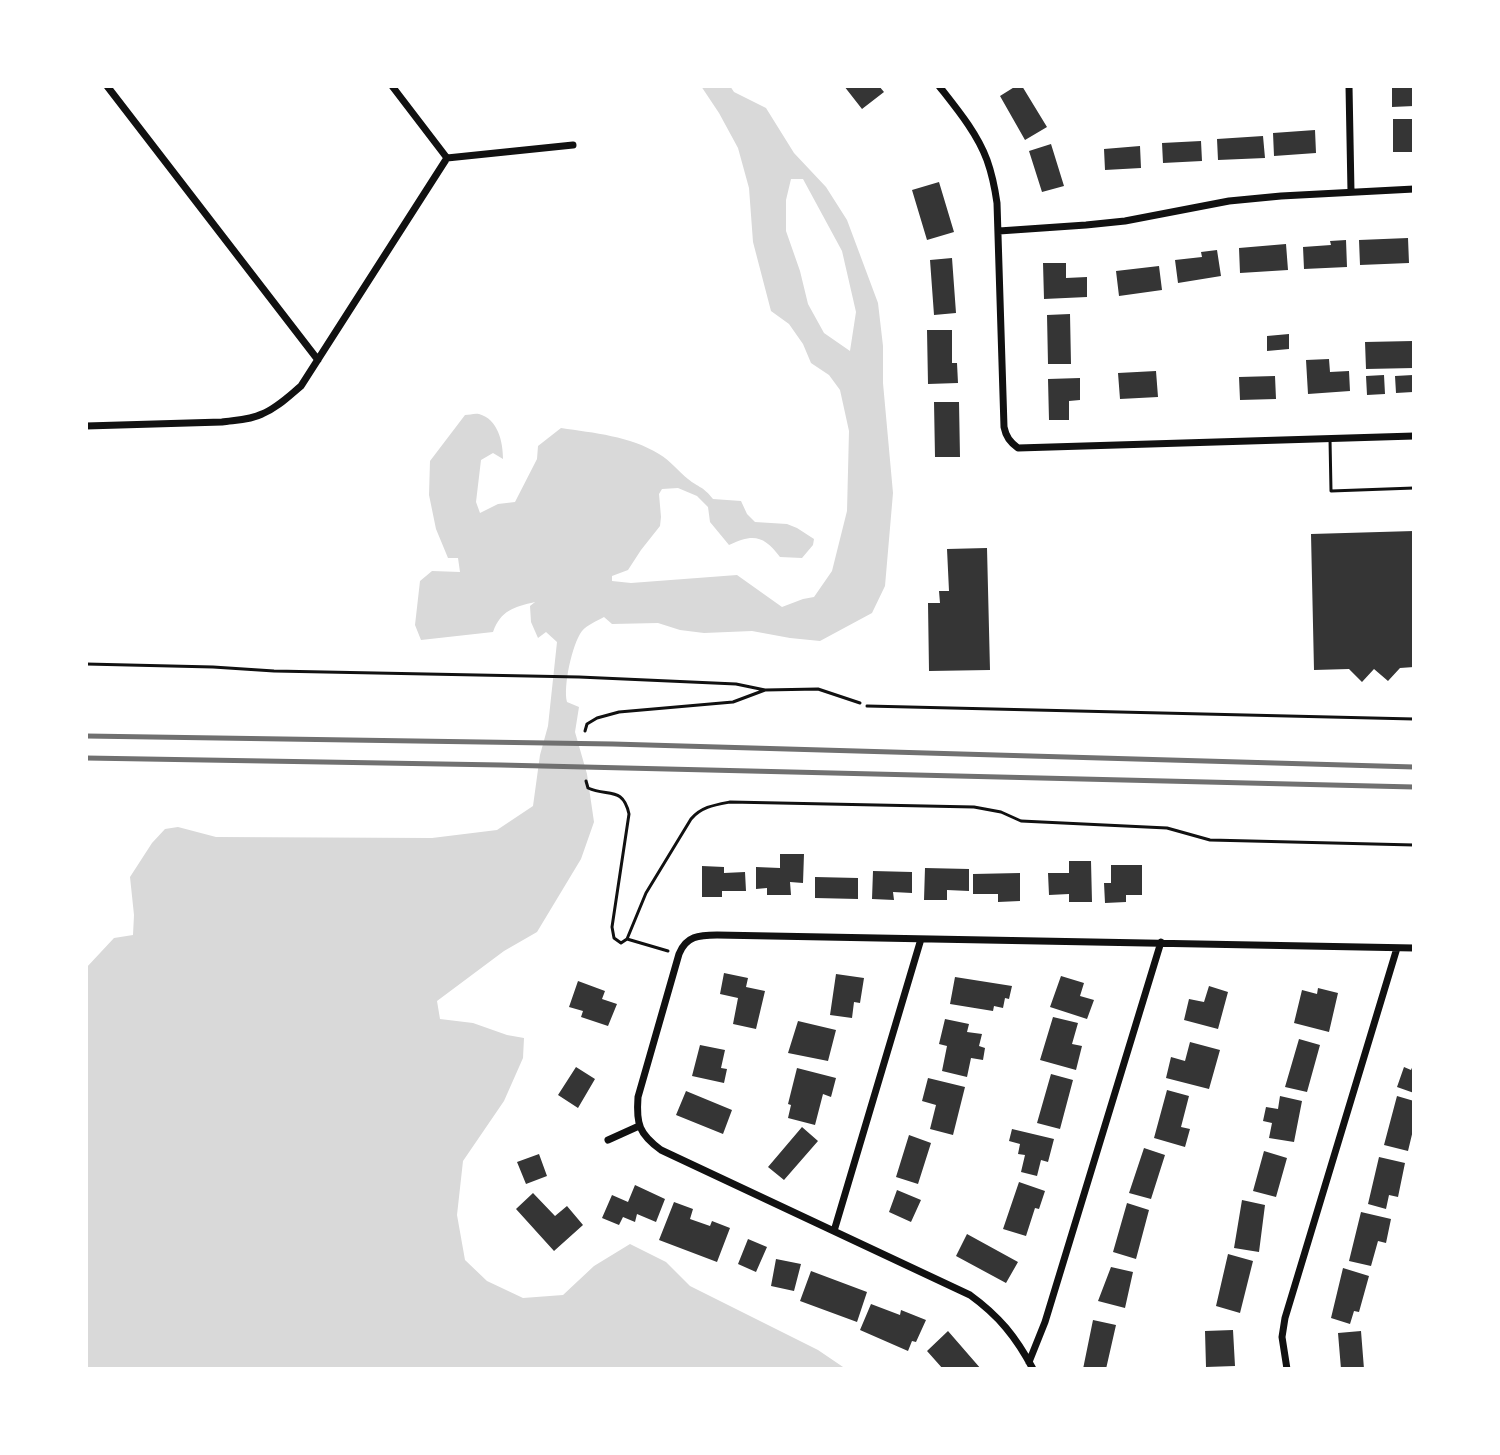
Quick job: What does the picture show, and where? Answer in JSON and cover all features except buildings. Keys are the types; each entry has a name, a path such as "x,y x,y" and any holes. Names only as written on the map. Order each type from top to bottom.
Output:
{"street":[{"path":"107,86 318,360"},
{"path":"392,86 447,158"},
{"path":"939,86 986,158 997,203 1004,427 1011,443 1027,449 1414,436"},
{"path":"1349,86 1351,192"},
{"path":"447,158 573,145"},
{"path":"86,426 222,422 261,415 279,405 301,386 447,158"},
{"path":"999,231 1125,221 1229,201 1414,189"},
{"path":"1031,1365 1007,1327 970,1295 661,1150 650,1142 639,1126 638,1097 679,954 687,940 697,935 1414,948"},
{"path":"834,1231 921,939"},
{"path":"1031,1365 1161,942"},
{"path":"1287,1369 1282,1337 1285,1318 1397,948"},
{"path":"608,1140 639,1126"}],"lane":[{"path":"1330,439 1331,491 1414,488"},
{"path":"867,706 1414,719"}],"path":[{"path":"86,664 736,684 765,690 818,689 867,706"},
{"path":"585,731 587,724 597,718 619,712 733,702 765,690"},
{"path":"586,781 588,788 617,794 623,798 628,809 612,927 614,938 621,943 627,939 646,893 691,819 707,807 730,802 974,807 1001,812 1021,821 1167,828 1210,840 1414,845"},
{"path":"627,939 679,954"}],"shaded area":[{"path":"701,86 730,86 734,92 766,108 794,153 826,187 847,220 878,303 893,493 885,586 872,613 820,641 752,631 704,633 658,623 612,624 604,617 582,631 572,655 566,695 567,702 579,707 575,732 587,774 594,822 581,859 537,932 504,951 437,1001 440,1019 473,1023 524,1038 523,1058 504,1101 463,1161 457,1215 465,1260 487,1281 523,1298 563,1295 594,1266 630,1244 666,1262 690,1286 818,1350 846,1369 86,1369 86,968 114,938 133,935 130,877 152,843 165,829 178,827 216,837 432,838 497,830 533,806 540,755 548,726 557,642 546,632 538,638 531,622 530,606 535,602 509,611 493,632 421,640 415,625 420,581 432,571 460,572 458,558 448,558 436,529 429,495 430,461 465,415 479,414 491,421 502,446 503,459 493,453 481,460 476,502 480,513 498,504 515,502 537,459 538,446 561,428 612,436 648,448 713,499 741,501 755,522 787,524 814,539 802,558 780,557 758,539 745,539 729,545 710,522 708,507 697,496 678,488 662,489 659,494 660,526 628,570 612,576 612,581 631,583 737,575 782,607 814,597 832,571 847,511 849,431 840,390 829,375 811,363 789,324 771,311 753,242 749,188 738,148","holes":["791,179 803,179 842,251 856,312 850,351 824,333 808,304 786,231 786,200"]}],"railway":[{"path":"86,736 613,744 1414,767"},
{"path":"86,758 1414,787"}]}
